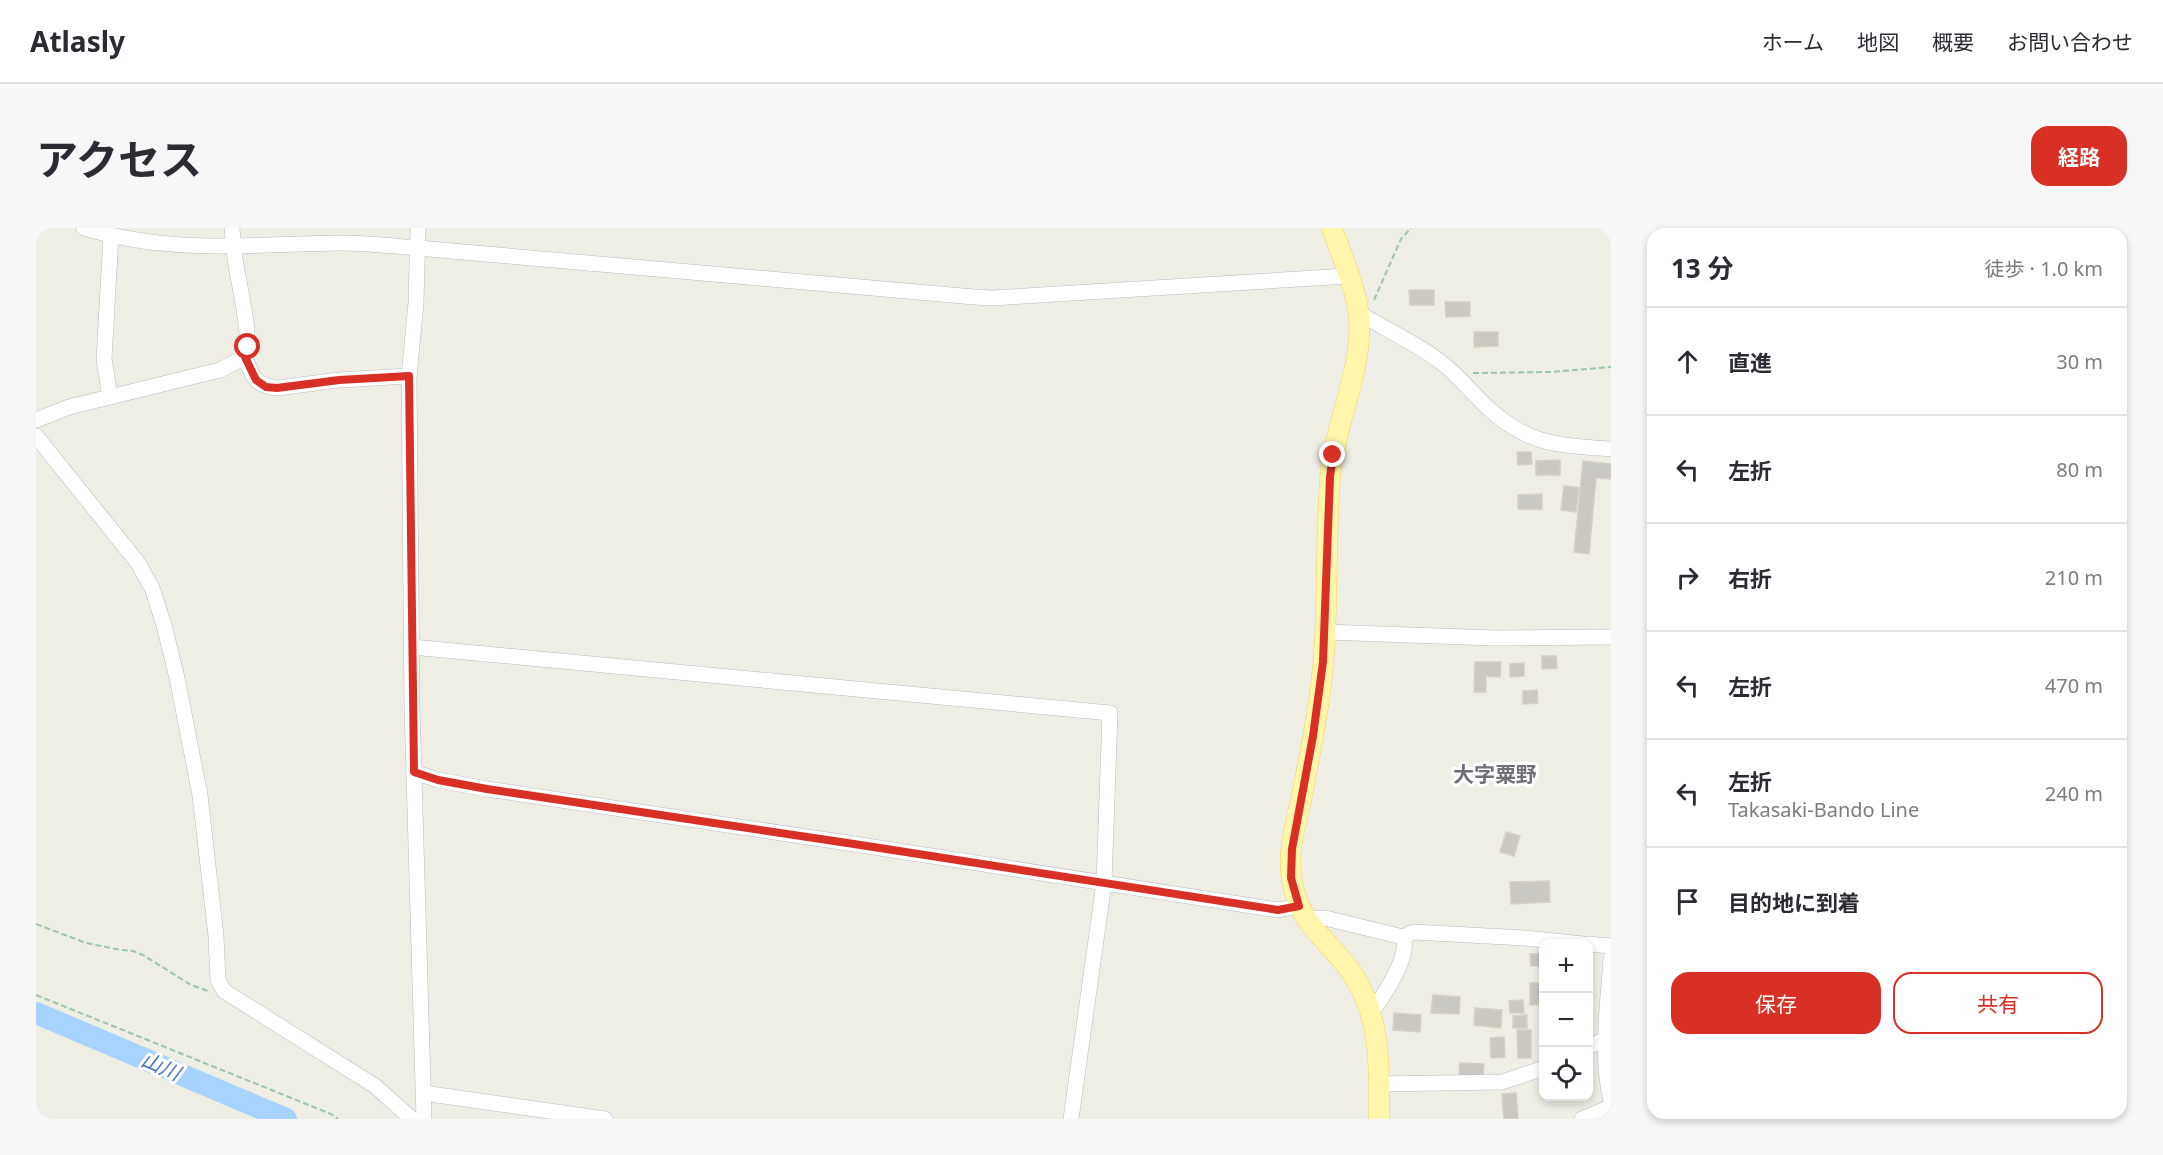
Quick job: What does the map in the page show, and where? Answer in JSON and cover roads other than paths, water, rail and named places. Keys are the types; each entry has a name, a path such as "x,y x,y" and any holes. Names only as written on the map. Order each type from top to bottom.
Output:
{"main road":[{"path":"1332,228 1359,313 1357,351 1336,436 1331,467 1323,662 1315,725 1292,849 1291,878 1303,912 1355,978 1371,1013 1378,1050 1379,1119"}],"street":[{"path":"84,228 111,236 159,244 201,247 343,243 993,298 1348,276"},
{"path":"232,228 247,335 248,347 245,357 256,380 266,387 277,388 377,377 409,376"},
{"path":"418,228 416,303 409,376 414,772 424,1119"},
{"path":"110,397 104,359 111,236"},
{"path":"1359,313 1435,358 1457,375 1505,423 1527,436 1556,445 1611,449"},
{"path":"36,420 69,407 220,370 245,357"},
{"path":"36,436 138,563 152,588 177,678 200,795 216,936 218,980 224,992 375,1086 412,1119"},
{"path":"1325,632 1495,638 1611,637"},
{"path":"412,647 1110,713 1104,883 1071,1119"},
{"path":"414,772 438,780 487,789 1303,912 1403,937 1413,932 1539,939"},
{"path":"1371,1013 1391,985 1405,949 1403,937"},
{"path":"1593,944 1611,946"},
{"path":"1611,958 1606,1039 1606,1073 1611,1101"},
{"path":"1593,1045 1606,1039"},
{"path":"1379,1084 1502,1082 1539,1070"},
{"path":"423,1093 605,1119"},
{"path":"1582,1119 1611,1107"}],"waterway":[{"name":"山川","path":"36,1013 286,1119"}],"district":[{"name":"大字粟野","path":"1495,774"}]}
